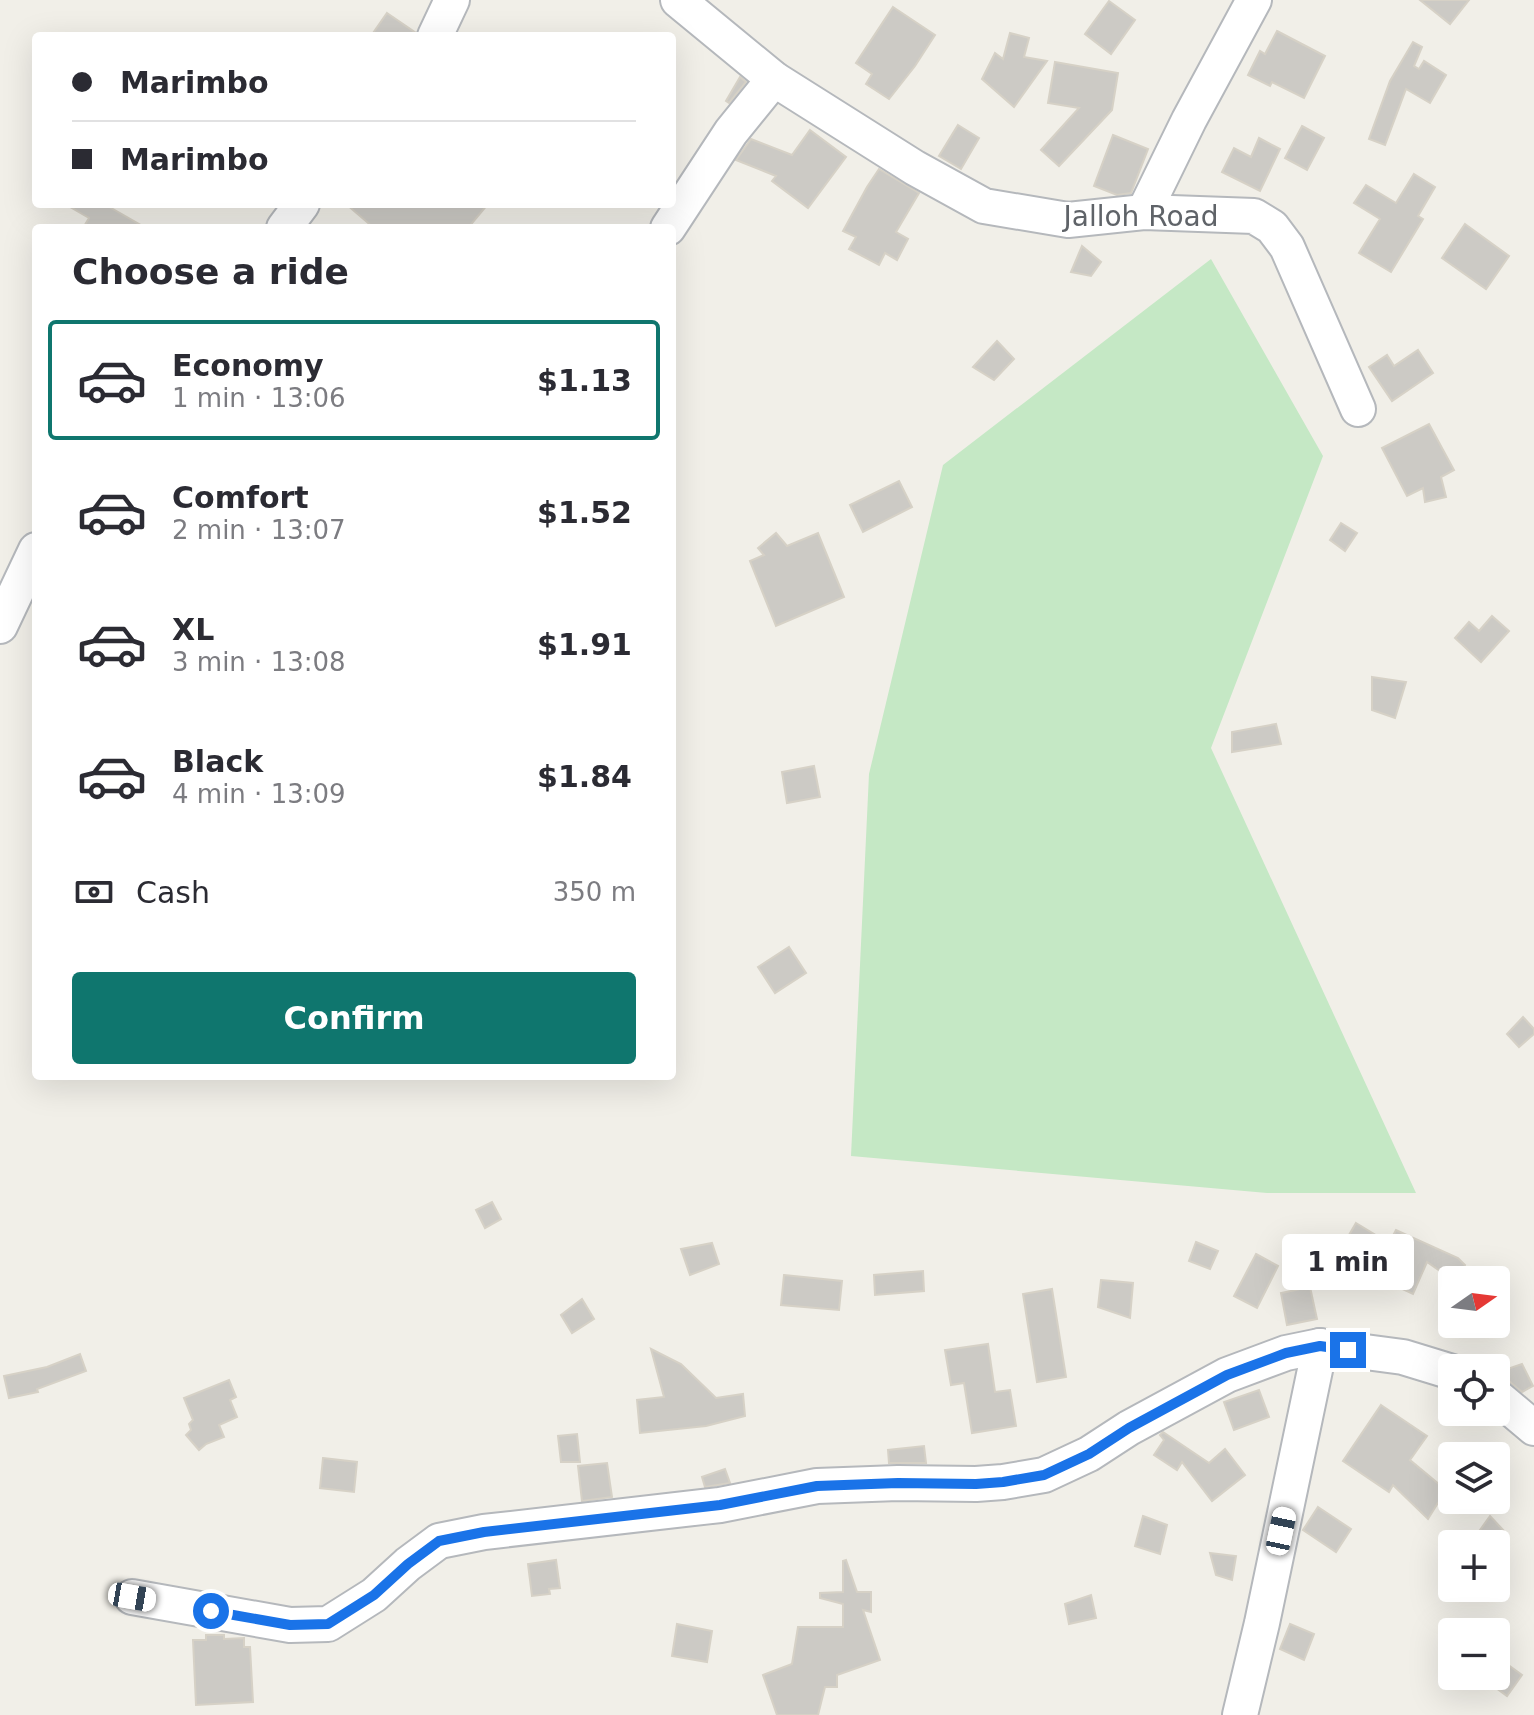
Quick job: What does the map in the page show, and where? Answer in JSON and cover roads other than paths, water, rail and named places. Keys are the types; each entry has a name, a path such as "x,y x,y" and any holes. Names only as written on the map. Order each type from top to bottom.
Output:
{"street":[{"path":"437,32 452,0"},
{"name":"Jalloh Road","path":"678,0 774,79 915,168 984,206 1068,220 1144,212 1254,216 1272,227 1287,247 1358,409"},
{"path":"1144,212 1189,120 1254,0"},
{"path":"671,224 731,132 774,79"},
{"path":"0,626 32,558"},
{"path":"1240,1715 1320,1346"},
{"path":"132,1597 290,1625 328,1624 374,1595 439,1541 484,1532 720,1505 817,1486 976,1484 1044,1475 1089,1454 1129,1428 1227,1375 1286,1353 1320,1346 1403,1357 1438,1368"},
{"path":"1510,1408 1534,1428"}]}
